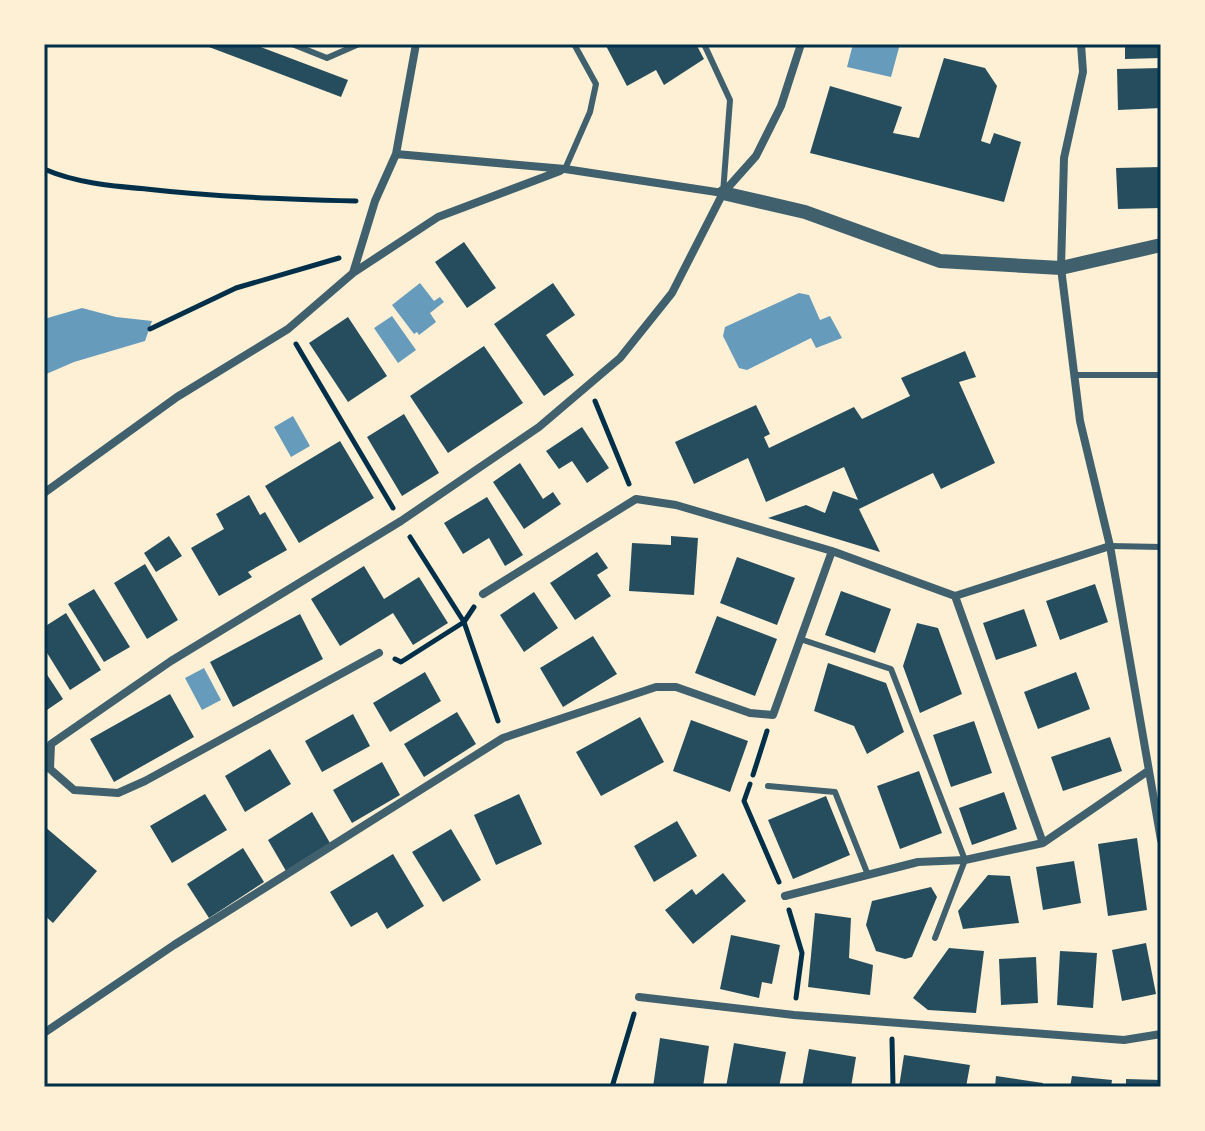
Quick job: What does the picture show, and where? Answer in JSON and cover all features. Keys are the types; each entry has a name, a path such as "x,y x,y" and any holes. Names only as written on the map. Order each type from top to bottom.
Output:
{"street":[{"path":"353,273 375,201 396,154 416,44"},
{"path":"379,653 118,793 74,790 47,773 51,744 171,661 401,521 539,427 620,358 672,293 723,193 756,156 781,106 801,44"},
{"path":"1081,44 1083,72 1064,158 1061,268 1080,421 1110,546 1161,840"},
{"path":"396,154 565,169 723,193 805,212 940,261 1061,268 1161,245"},
{"path":"44,493 177,397 288,329 353,273 438,217 565,169"},
{"path":"483,594 636,499 676,505 832,551 955,596 1110,546"},
{"path":"44,1033 174,945 503,738 656,687 676,687 750,713 773,715 832,551"},
{"path":"955,596 1043,843"},
{"path":"785,896 918,862 965,860 1043,843 1148,771"},
{"path":"639,997 794,1015 1124,1040 1161,1034"}],"lane":[{"path":"292,44 327,58 359,44"},
{"path":"565,169 590,112 596,84 574,44"},
{"path":"704,44 730,100 723,193"},
{"path":"1074,375 1161,375"},
{"path":"1110,546 1161,547"},
{"path":"800,639 891,669 965,860 935,938"},
{"path":"768,786 835,792 868,875"}],"path":[{"path":"44,169 94,184 238,197 375,201"},
{"path":"150,329 236,288 360,252"},
{"path":"288,329 353,444 464,622 503,738"},
{"path":"588,385 636,499"},
{"path":"379,653 401,662 464,622 483,594"},
{"path":"773,715 744,801 785,896 802,953 794,1015"},
{"path":"612,1087 639,997"},
{"path":"891,1022 893,1087"}],"water":[{"path":"853,44 900,44 891,77 847,67"},
{"path":"420,283 434,301 440,297 444,302 430,313 436,322 419,335 417,332 414,334 392,305"},
{"path":"799,293 809,295 820,320 830,316 842,338 816,348 811,338 747,370 739,368 723,336 725,327"},
{"path":"82,308 116,317 152,321 145,341 74,362 44,375 44,319"},
{"path":"392,316 416,350 398,363 374,328"},
{"path":"293,416 310,446 291,457 274,427"},
{"path":"204,668 221,700 202,710 185,678"}],"building":[{"path":"201,44 253,44 348,80 341,97"},
{"path":"605,44 696,44 704,59 664,85 656,70 627,86"},
{"path":"1125,44 1161,44 1161,58 1125,59"},
{"path":"944,58 985,68 997,86 981,141 990,144 994,133 1021,142 1004,202 810,153 830,86 902,107 893,133 919,138"},
{"path":"1161,68 1161,108 1118,110 1117,69"},
{"path":"1161,167 1161,208 1118,209 1116,168"},
{"path":"464,242 496,288 467,308 435,262"},
{"path":"553,283 575,315 546,335 574,375 544,396 494,324"},
{"path":"348,317 387,376 348,402 309,343"},
{"path":"484,346 523,403 448,453 410,396"},
{"path":"965,351 976,377 959,382 995,463 941,489 933,473 859,509 880,552 768,518 806,505 825,513 833,491 858,500 844,467 766,502 748,458 694,484 675,442 756,405 770,434 764,437 769,448 854,407 862,419 910,396 901,378"},
{"path":"404,414 439,473 402,496 367,437"},
{"path":"582,427 609,468 587,483 572,461 559,469 546,451"},
{"path":"340,441 374,498 299,543 265,486"},
{"path":"520,463 543,499 553,492 561,504 524,529 493,482"},
{"path":"249,495 260,515 265,512 287,550 248,572 252,577 219,596 191,548 224,529 216,514"},
{"path":"487,497 523,555 505,566 489,538 463,554 444,523"},
{"path":"169,536 182,556 156,572 144,553"},
{"path":"671,536 698,538 694,595 629,591 632,543 671,545"},
{"path":"597,552 608,568 597,575 611,596 575,620 550,583"},
{"path":"737,557 795,578 777,625 720,603"},
{"path":"145,564 178,620 147,639 114,583"},
{"path":"364,566 384,599 419,577 448,623 413,645 393,613 340,646 311,599"},
{"path":"1095,584 1108,622 1060,640 1046,601"},
{"path":"94,589 130,647 104,662 68,604"},
{"path":"841,591 891,609 875,653 825,635"},
{"path":"534,592 558,628 524,652 500,615"},
{"path":"1024,609 1037,646 996,660 983,623"},
{"path":"66,613 101,670 70,690 44,648 44,627"},
{"path":"300,614 323,659 233,707 210,662"},
{"path":"717,616 777,639 755,696 695,673"},
{"path":"917,623 938,628 962,694 920,713 903,666"},
{"path":"593,636 617,674 563,707 540,668"},
{"path":"828,663 886,683 904,732 867,754 854,726 814,711"},
{"path":"44,670 63,699 44,712"},
{"path":"425,672 441,701 390,732 373,703"},
{"path":"1076,672 1090,709 1038,729 1024,692"},
{"path":"170,694 194,737 114,782 90,739"},
{"path":"457,712 476,744 424,777 404,744"},
{"path":"353,714 370,746 322,772 305,741"},
{"path":"640,717 664,762 601,796 576,752"},
{"path":"691,720 748,741 730,792 673,771"},
{"path":"974,721 992,773 951,787 933,735"},
{"path":"1110,737 1122,771 1063,791 1051,757"},
{"path":"270,749 291,784 245,812 225,776"},
{"path":"382,762 400,795 352,823 333,790"},
{"path":"919,771 942,833 900,849 877,786"},
{"path":"1004,792 1017,829 972,845 959,808"},
{"path":"205,794 227,830 172,863 150,826"},
{"path":"519,794 542,844 496,865 474,815"},
{"path":"826,796 850,855 793,879 768,820"},
{"path":"312,812 330,843 286,871 268,840"},
{"path":"677,821 697,856 654,882 634,846"},
{"path":"44,826 97,871 53,923 44,915"},
{"path":"451,829 481,880 443,902 412,852"},
{"path":"1137,838 1147,910 1108,916 1098,844"},
{"path":"243,848 264,882 209,918 187,884"},
{"path":"393,854 424,906 387,929 377,912 351,927 330,892"},
{"path":"1074,861 1081,903 1043,910 1036,867"},
{"path":"723,873 746,901 693,944 665,910 692,889 696,895"},
{"path":"988,875 1010,876 1019,923 963,929 958,911"},
{"path":"931,887 937,897 912,957 905,959 876,951 866,925 872,901"},
{"path":"815,913 851,918 849,958 873,965 870,995 808,987"},
{"path":"731,935 780,945 772,984 762,982 759,998 720,989"},
{"path":"1146,943 1156,994 1122,1001 1112,950"},
{"path":"949,948 984,951 976,1013 928,1010 913,998"},
{"path":"1060,951 1097,953 1093,1008 1057,1005"},
{"path":"1036,957 1038,1003 1001,1005 999,959"},
{"path":"660,1038 709,1046 703,1087 653,1087"},
{"path":"734,1043 786,1052 779,1087 726,1087"},
{"path":"809,1049 856,1057 851,1087 802,1087"},
{"path":"904,1055 970,1065 966,1087 899,1087"},
{"path":"996,1076 1043,1083 1042,1087 995,1087"},
{"path":"1072,1076 1112,1080 1111,1087 1070,1087"},
{"path":"1126,1079 1161,1080 1161,1087 1126,1087"}]}
